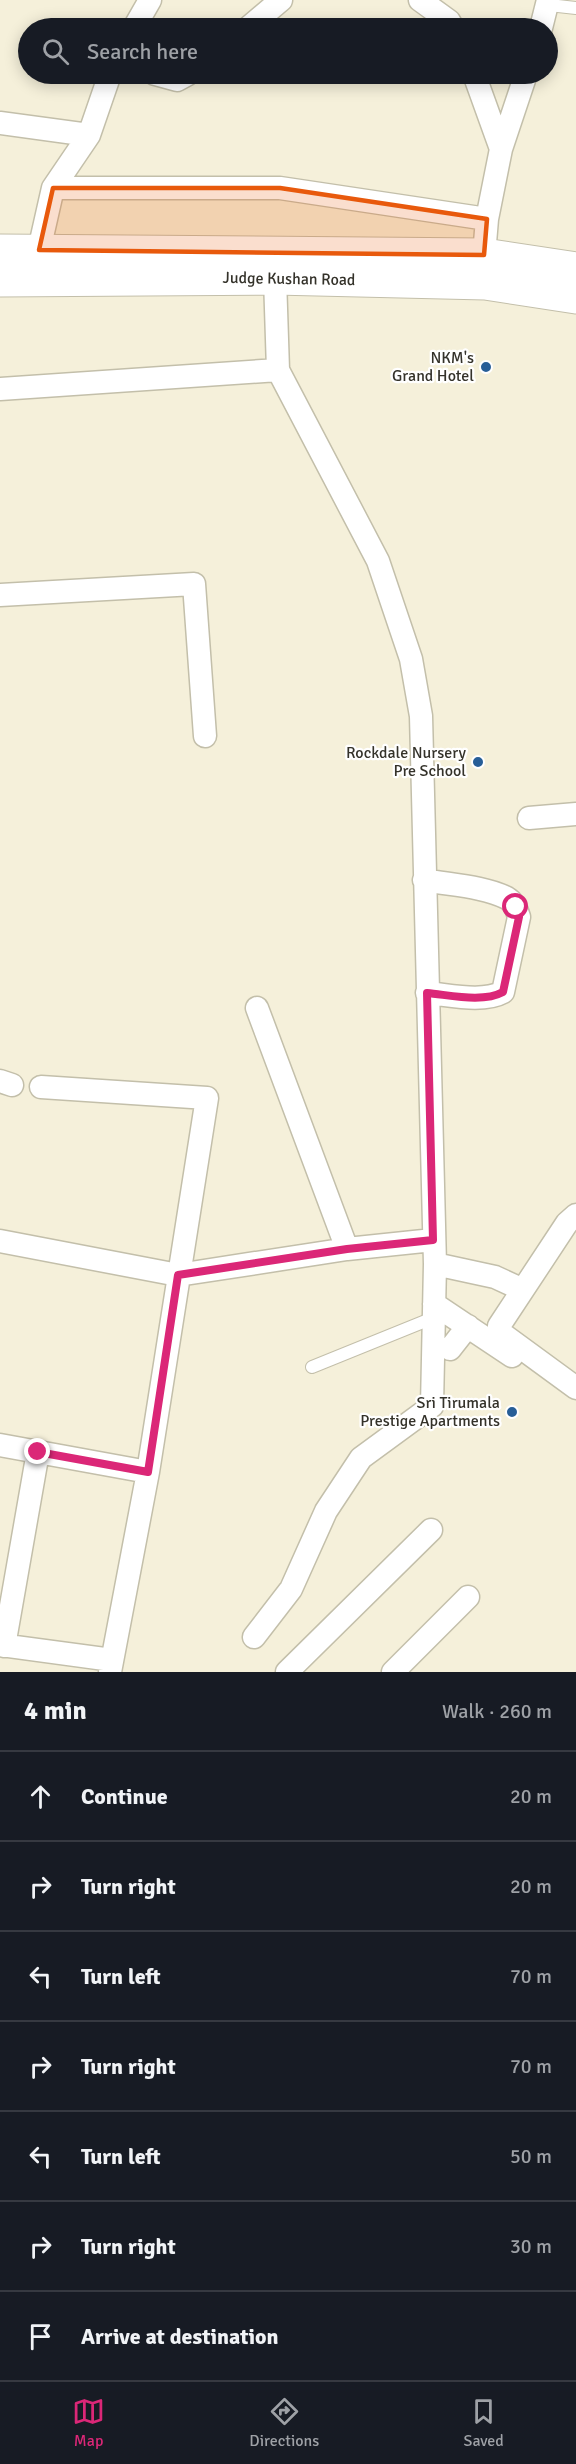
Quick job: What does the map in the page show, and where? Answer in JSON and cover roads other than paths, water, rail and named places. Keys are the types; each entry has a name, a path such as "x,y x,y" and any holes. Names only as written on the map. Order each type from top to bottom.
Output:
{"main road":[{"name":"Judge Kushan Road","path":"0,251 484,255 576,269"},
{"name":"Judge Kushan Road","path":"0,280 275,278 484,283 576,297"}],"street":[{"path":"140,18 150,0"},
{"path":"260,18 281,0"},
{"path":"420,0 445,18"},
{"path":"544,18 548,2"},
{"path":"39,250 53,188 90,135 107,84"},
{"path":"478,84 501,149"},
{"path":"484,255 487,219 501,149 523,84"},
{"path":"0,123 90,135"},
{"path":"53,188 280,188 487,219"},
{"path":"254,1637 291,1589 326,1511 361,1458 432,1406 435,1264 421,716 411,659 378,561 278,370 275,278"},
{"path":"0,389 278,370"},
{"path":"0,595 194,584 205,736"},
{"path":"529,818 576,814"},
{"path":"424,880 486,891 509,899 516,907 519,917 503,992 495,996 480,997 427,993"},
{"path":"257,1008 347,1249"},
{"path":"38,1452 2,1645 111,1666 148,1472 207,1098 41,1087"},
{"path":"576,1215 567,1223 521,1289 499,1326 501,1333 576,1388"},
{"path":"0,1241 178,1275 347,1249 433,1240"},
{"path":"435,1264 495,1277 521,1289"},
{"path":"433,1311 468,1326 576,1398"},
{"path":"450,1349 468,1326"},
{"path":"0,1445 148,1472"},
{"path":"287,1672 431,1530"},
{"path":"393,1672 468,1597"}],"lane":[{"path":"548,2 576,8"},
{"path":"312,1367 433,1311"}],"place":[{"name":"NKM's Grand Hotel","path":"486,367"},
{"name":"Rockdale Nursery Pre School","path":"478,762"},
{"name":"Sri Tirumala Prestige Apartments","path":"512,1412"}]}
